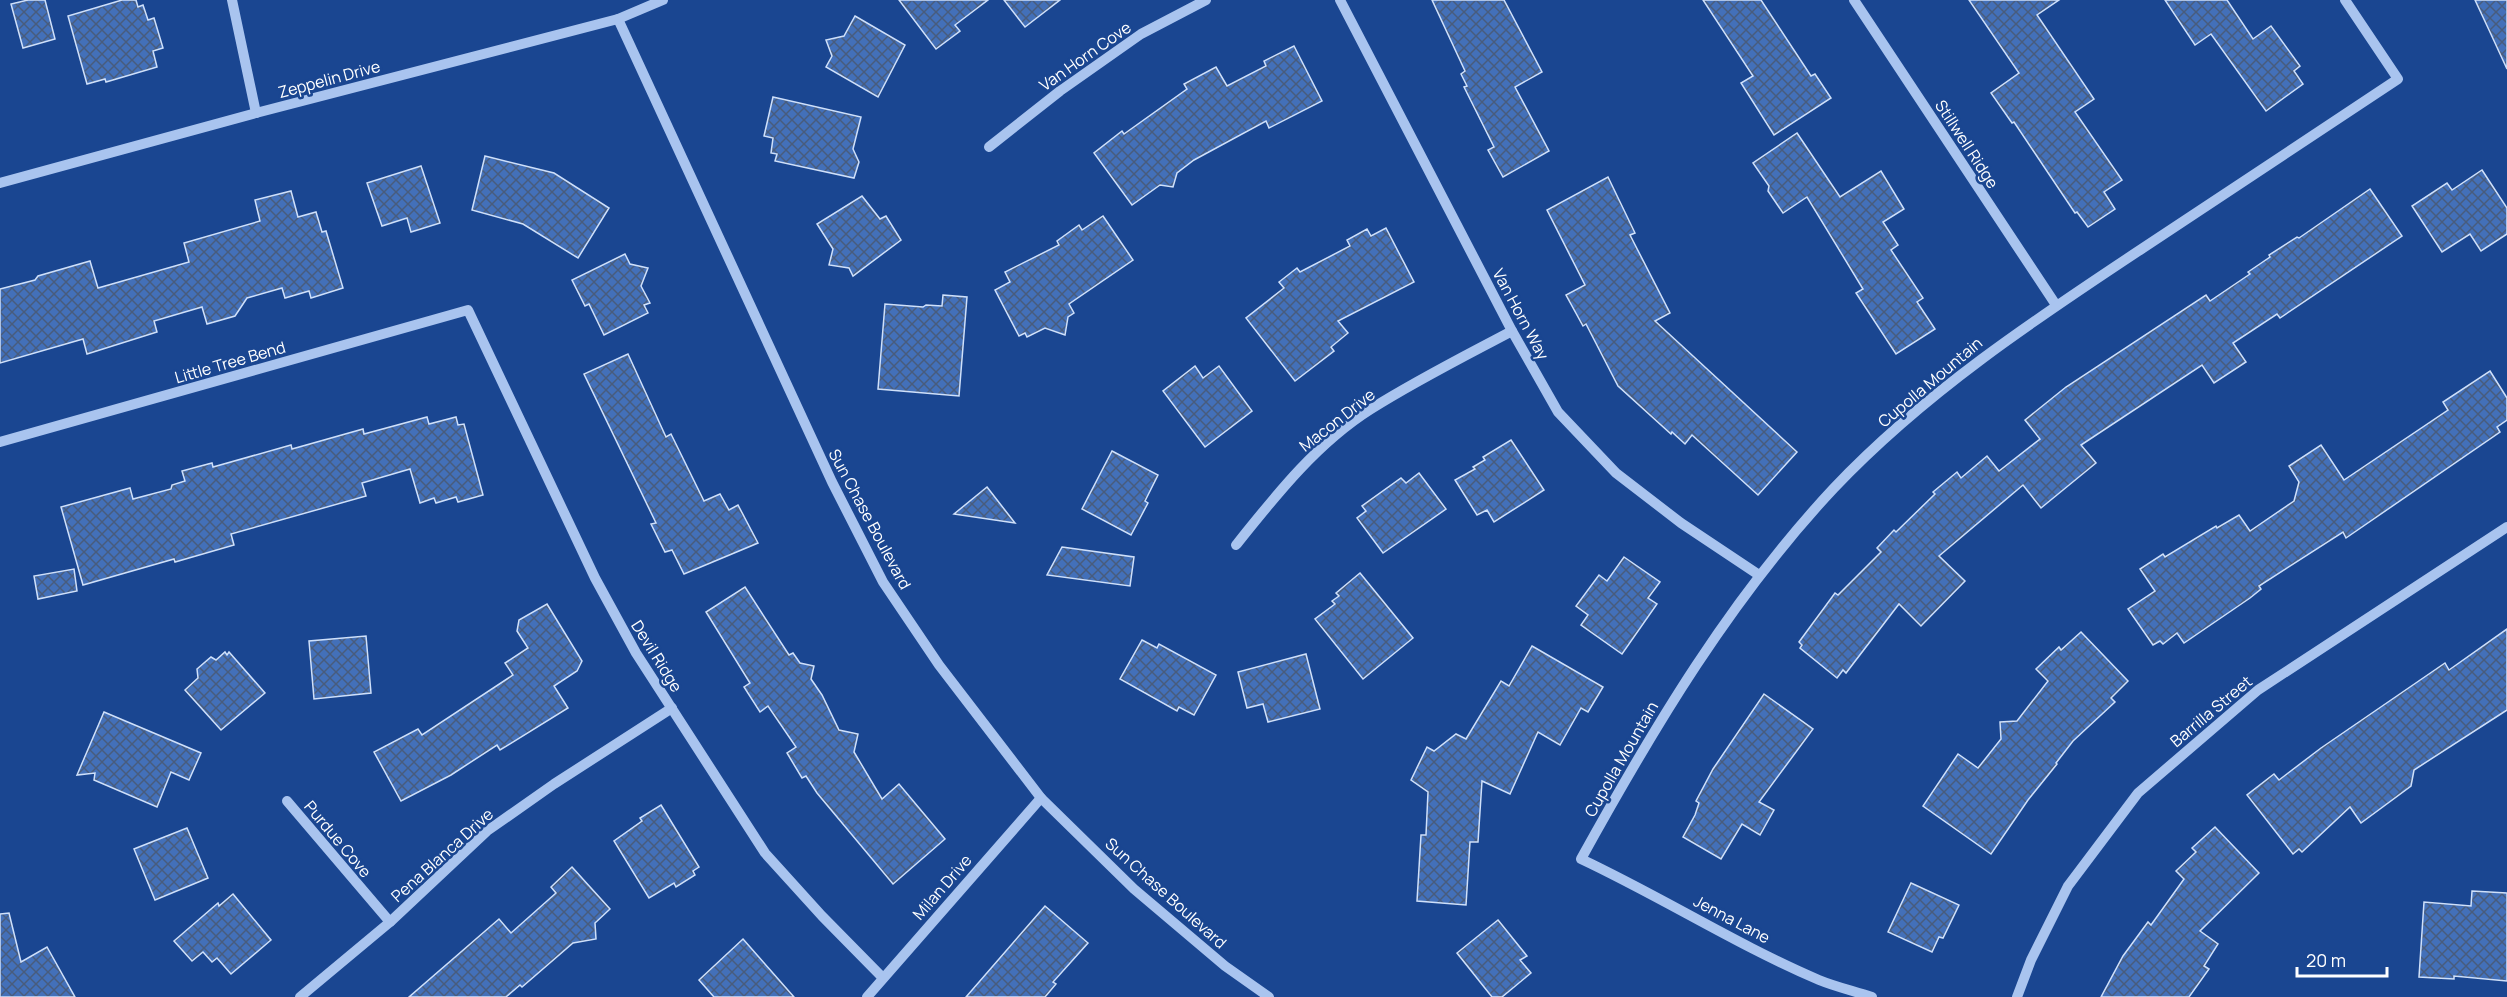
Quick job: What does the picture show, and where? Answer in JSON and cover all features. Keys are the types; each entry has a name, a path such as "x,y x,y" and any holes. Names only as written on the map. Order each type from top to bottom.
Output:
{"street":[{"path":"232,0 256,113"},
{"name":"Zeppelin Drive","path":"0,183 256,113 618,20 663,0"},
{"name":"Van Horn Cove","path":"989,147 1059,91 1141,34 1206,0"},
{"name":"Van Horn Way","path":"1340,0 1512,330 1558,412 1616,473 1681,523 1759,575"},
{"name":"Stillwell Ridge","path":"1854,0 2055,305"},
{"name":"Cupolla Mountain","path":"1581,859 1683,685 1759,575 1835,488 1914,412 2055,305 2398,79 2345,0"},
{"name":"Sun Chase Boulevard","path":"618,20 832,482 883,582 939,665 1041,798 1134,889 1225,966 1269,997"},
{"name":"Little Tree Bend","path":"0,442 468,310"},
{"name":"Devil Ridge","path":"468,310 595,578 636,653 765,853 883,978"},
{"name":"Macon Drive","path":"1236,545 1285,483 1329,442 1362,416 1512,330"},
{"name":"Barrilla Street","path":"2017,997 2031,960 2068,885 2138,793 2258,690 2507,527"},
{"name":"Pena Blanca Drive","path":"300,997 390,922 487,831 554,784 672,708"},
{"name":"Milan Drive","path":"867,997 1041,798"},
{"name":"Purdue Cove","path":"287,801 390,922"},
{"name":"Jenna Lane","path":"1581,859 1640,886 1754,950 1821,981 1872,997"}],"building":[{"path":"28,0 45,0 55,39 23,48 11,4"},
{"path":"122,0 136,0 138,7 143,5 148,20 154,18 163,48 153,51 157,67 106,82 105,79 87,84 68,16"},
{"path":"899,0 988,0 955,25 960,31 936,49"},
{"path":"1004,0 1060,0 1025,27"},
{"path":"1432,0 1504,0 1542,72 1515,87 1549,151 1503,177 1488,150 1494,147 1464,87 1467,86 1461,74 1465,71"},
{"path":"1703,0 1761,0 1811,76 1815,74 1831,98 1774,135 1741,83 1753,76"},
{"path":"1969,0 2059,0 2037,15 2094,99 2075,112 2122,180 2104,192 2115,209 2088,227 2077,212 2075,213 2014,122 2012,123 1991,93 2019,73"},
{"path":"2165,0 2227,0 2253,39 2271,26 2300,66 2294,71 2303,84 2266,111 2211,34 2195,45"},
{"path":"2475,0 2507,0 2507,69 2489,30"},
{"path":"855,16 905,45 878,97 826,67 832,56 826,40 844,36"},
{"path":"1294,46 1322,101 1269,128 1266,121 1194,160 1177,173 1173,187 1160,185 1132,205 1094,153 1122,131 1124,134 1187,89 1184,84 1216,67 1227,86 1266,66 1264,61"},
{"path":"773,97 861,117 853,149 859,162 854,178 775,161 777,154 771,153 773,138 764,136"},
{"path":"1797,133 1840,197 1881,171 1904,209 1883,222 1898,245 1891,250 1923,298 1917,302 1935,329 1896,354 1856,293 1863,289 1807,197 1783,213 1768,191 1769,186 1753,163"},
{"path":"485,156 554,173 609,208 578,258 523,224 472,210"},
{"path":"421,166 440,223 411,232 407,218 382,226 367,183"},
{"path":"2482,170 2507,208 2507,234 2481,251 2470,234 2442,252 2412,206 2447,183 2452,190"},
{"path":"1608,177 1635,233 1630,235 1670,313 1655,321 1797,452 1758,495 1692,435 1685,444 1618,386 1586,324 1583,326 1566,295 1585,285 1547,210"},
{"path":"2370,189 2402,236 2280,318 2277,314 2233,343 2246,362 2214,383 2202,365 2081,445 2096,463 2041,508 2023,485 1939,556 1965,581 1921,626 1899,604 1846,673 1843,670 1837,678 1800,648 1802,645 1799,642 1835,593 1838,595 1881,552 1877,548 1894,530 1896,532 1935,494 1933,492 1957,472 1961,478 1987,456 1999,471 2040,439 2025,420 2066,387 2206,295 2210,301 2250,274 2248,272 2270,257 2269,255 2297,237 2299,238"},
{"path":"291,191 298,217 316,212 322,232 326,231 343,288 311,298 309,291 285,298 282,288 247,298 235,316 207,324 202,307 154,321 157,332 87,354 83,339 0,363 0,289 35,280 38,276 90,261 98,288 189,262 184,243 260,221 255,200"},
{"path":"862,196 880,219 886,216 901,240 853,276 849,268 829,265 833,249 817,224"},
{"path":"1103,216 1133,260 1069,304 1074,313 1068,317 1065,335 1045,328 1027,337 1025,333 1019,336 995,290 1010,282 1005,272 1059,245 1057,241 1079,225 1082,230"},
{"path":"1386,228 1414,282 1338,321 1348,333 1331,347 1334,351 1295,381 1246,318 1284,288 1279,282 1297,268 1300,272 1350,246 1347,240 1367,229 1371,236"},
{"path":"625,254 630,264 648,268 641,286 650,303 644,305 648,313 604,335 589,304 585,306 572,280"},
{"path":"943,295 967,297 959,396 878,389 885,304 942,306"},
{"path":"628,354 666,437 671,434 704,501 720,494 729,510 738,505 758,543 684,574 672,550 665,552 651,524 656,523 584,374"},
{"path":"1195,366 1203,378 1219,366 1252,411 1205,447 1163,391"},
{"path":"2490,371 2507,398 2507,420 2497,427 2500,432 2346,538 2343,532 2259,586 2261,589 2250,598 2184,643 2177,633 2163,644 2160,641 2153,645 2128,609 2155,591 2140,569 2163,554 2165,557 2239,515 2250,531 2294,501 2299,482 2289,466 2321,445 2344,480 2448,410 2443,402"},
{"path":"427,417 429,424 456,417 458,425 464,424 483,495 458,502 456,497 436,503 434,498 420,503 410,469 362,483 366,496 231,534 234,545 175,562 174,559 83,585 61,507 130,488 133,499 171,489 172,485 185,481 182,471 212,463 213,467 291,445 292,449 363,429 364,434"},
{"path":"1511,440 1544,490 1494,522 1487,510 1477,515 1455,480 1475,469 1473,467 1485,460 1483,457"},
{"path":"1112,451 1158,475 1145,501 1148,503 1131,535 1082,509"},
{"path":"1419,473 1446,509 1383,553 1357,518 1366,511 1362,506 1401,478 1406,483"},
{"path":"987,487 1015,523 954,514"},
{"path":"1062,547 1134,557 1130,586 1047,575"},
{"path":"1624,557 1660,582 1648,598 1657,604 1622,654 1581,625 1588,615 1576,606 1599,575 1607,581"},
{"path":"74,569 77,591 38,599 34,576"},
{"path":"1360,573 1413,638 1363,679 1315,619 1335,604 1332,601 1339,596 1336,593"},
{"path":"745,587 789,655 793,653 800,663 814,666 811,679 822,695 839,730 858,734 854,752 882,799 899,784 945,839 893,884 817,793 806,776 802,778 787,753 796,747 768,706 760,712 744,687 750,683 706,612"},
{"path":"547,604 582,661 577,671 554,686 568,708 500,750 497,745 451,775 401,801 374,752 418,729 422,735 513,675 505,663 528,648 517,631 519,620"},
{"path":"2507,629 2507,710 2414,770 2411,786 2361,823 2350,807 2302,852 2299,849 2293,854 2247,795 2274,774 2279,780 2321,748 2445,663 2449,670"},
{"path":"2081,632 2128,681 2111,698 2115,702 2073,741 1991,854 1923,806 1958,754 1978,768 2001,739 2000,722 2017,721 2048,681 2036,669 2059,647 2061,650"},
{"path":"366,636 371,693 314,699 309,641"},
{"path":"1142,640 1157,648 1159,644 1216,675 1194,715 1179,707 1177,711 1120,679"},
{"path":"1532,646 1603,687 1588,712 1581,708 1560,745 1538,732 1510,794 1482,781 1478,842 1470,842 1466,905 1417,901 1421,835 1426,835 1428,792 1411,780 1427,747 1434,751 1456,734 1466,739 1501,681 1509,686"},
{"path":"225,652 227,655 229,652 265,693 221,730 185,690 198,678 197,669 211,657 216,660"},
{"path":"1306,654 1320,709 1268,722 1263,704 1247,708 1238,672"},
{"path":"1764,694 1813,729 1759,802 1774,810 1760,835 1742,824 1721,859 1683,837 1695,815 1699,803 1696,801 1713,769"},
{"path":"104,712 201,753 189,780 171,772 157,807 94,780 95,773 77,775"},
{"path":"661,805 699,867 693,871 695,875 676,887 674,883 649,898 614,841 642,821 640,818"},
{"path":"2215,827 2259,873 2200,931 2218,944 2204,966 2209,969 2189,997 2101,997 2123,956 2148,922 2151,925 2184,879 2176,871 2196,852 2192,848"},
{"path":"187,828 208,878 155,900 134,849"},
{"path":"572,867 610,909 595,923 596,939 573,943 522,987 520,985 506,997 409,997 499,919 511,933 556,893 551,887"},
{"path":"1911,883 1959,905 1943,938 1939,937 1932,952 1888,932"},
{"path":"2472,891 2507,893 2507,981 2454,976 2454,979 2419,977 2424,902 2471,906"},
{"path":"233,894 271,940 231,974 217,958 212,962 203,952 192,961 174,941 218,903 219,906"},
{"path":"1045,906 1088,943 1053,982 1056,984 1045,997 966,997"},
{"path":"9,913 21,962 47,947 75,997 0,997 0,914"},
{"path":"1498,920 1527,956 1520,960 1531,973 1502,997 1492,997 1457,953"},
{"path":"743,939 794,997 714,997 699,980"}]}
